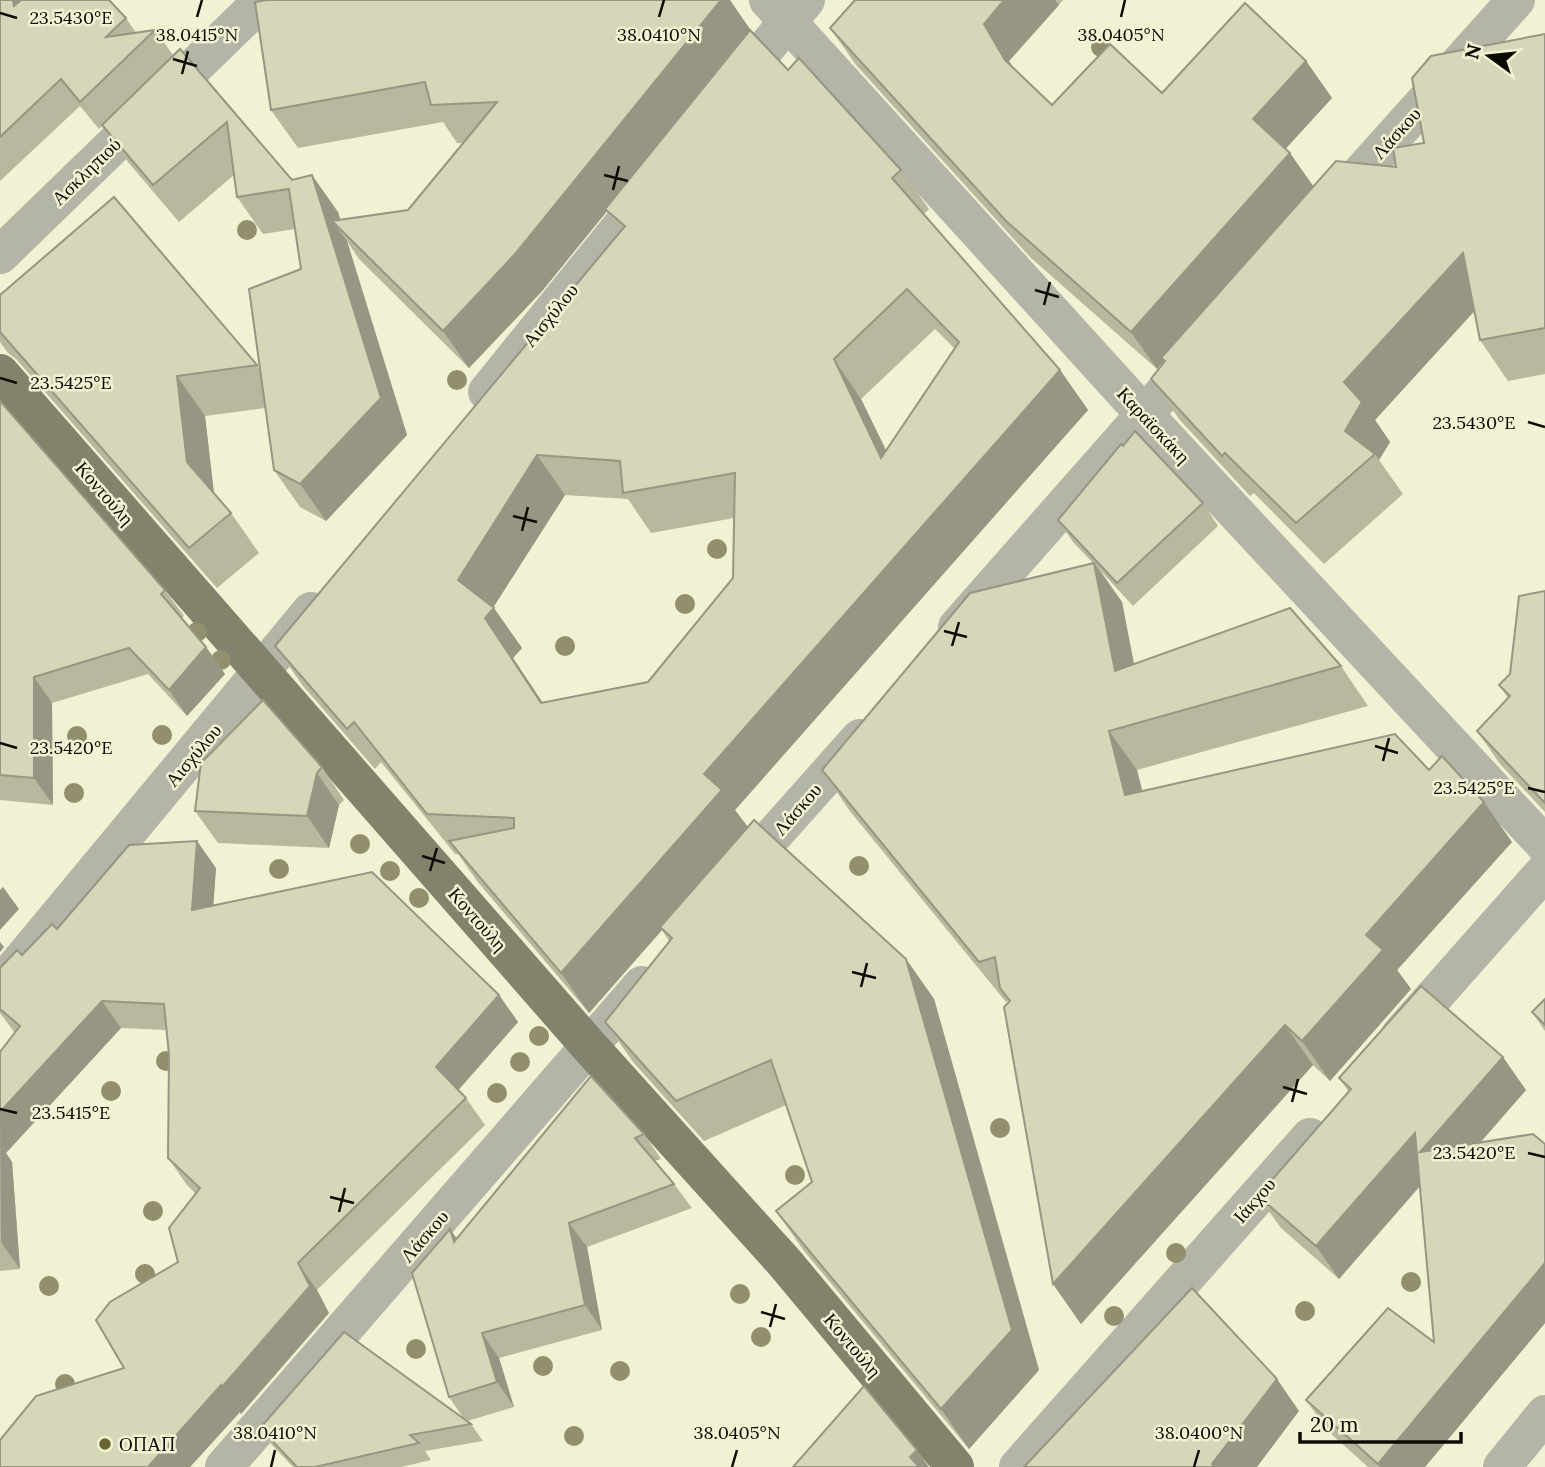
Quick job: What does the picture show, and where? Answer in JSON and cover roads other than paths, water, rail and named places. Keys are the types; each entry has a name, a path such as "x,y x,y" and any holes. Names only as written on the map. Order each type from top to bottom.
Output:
{"main road":[{"name":"Κοντούλη","path":"0,373 589,1046 785,1263 955,1467"}],"street":[{"name":"Ασκληπιού","path":"0,255 263,0"},
{"name":"Λάσκου","path":"1311,228 1516,0"},
{"path":"708,118 787,7"},
{"name":"Καραϊσκάκη","path":"787,7 1144,414 1545,845"},
{"name":"Αισχύλου","path":"463,422 673,162"},
{"path":"934,652 1218,331"},
{"name":"Αισχύλου","path":"0,986 332,585"},
{"name":"Λάσκου","path":"716,901 880,715"},
{"path":"1379,1059 1545,871"},
{"name":"Λάσκου","path":"224,1467 661,963"},
{"name":"Ιάκχου","path":"1018,1467 1332,1111"},
{"path":"1502,1467 1545,1414"}],"place":[{"name":"ΟΠΑΠ","path":"105,1444"}]}
